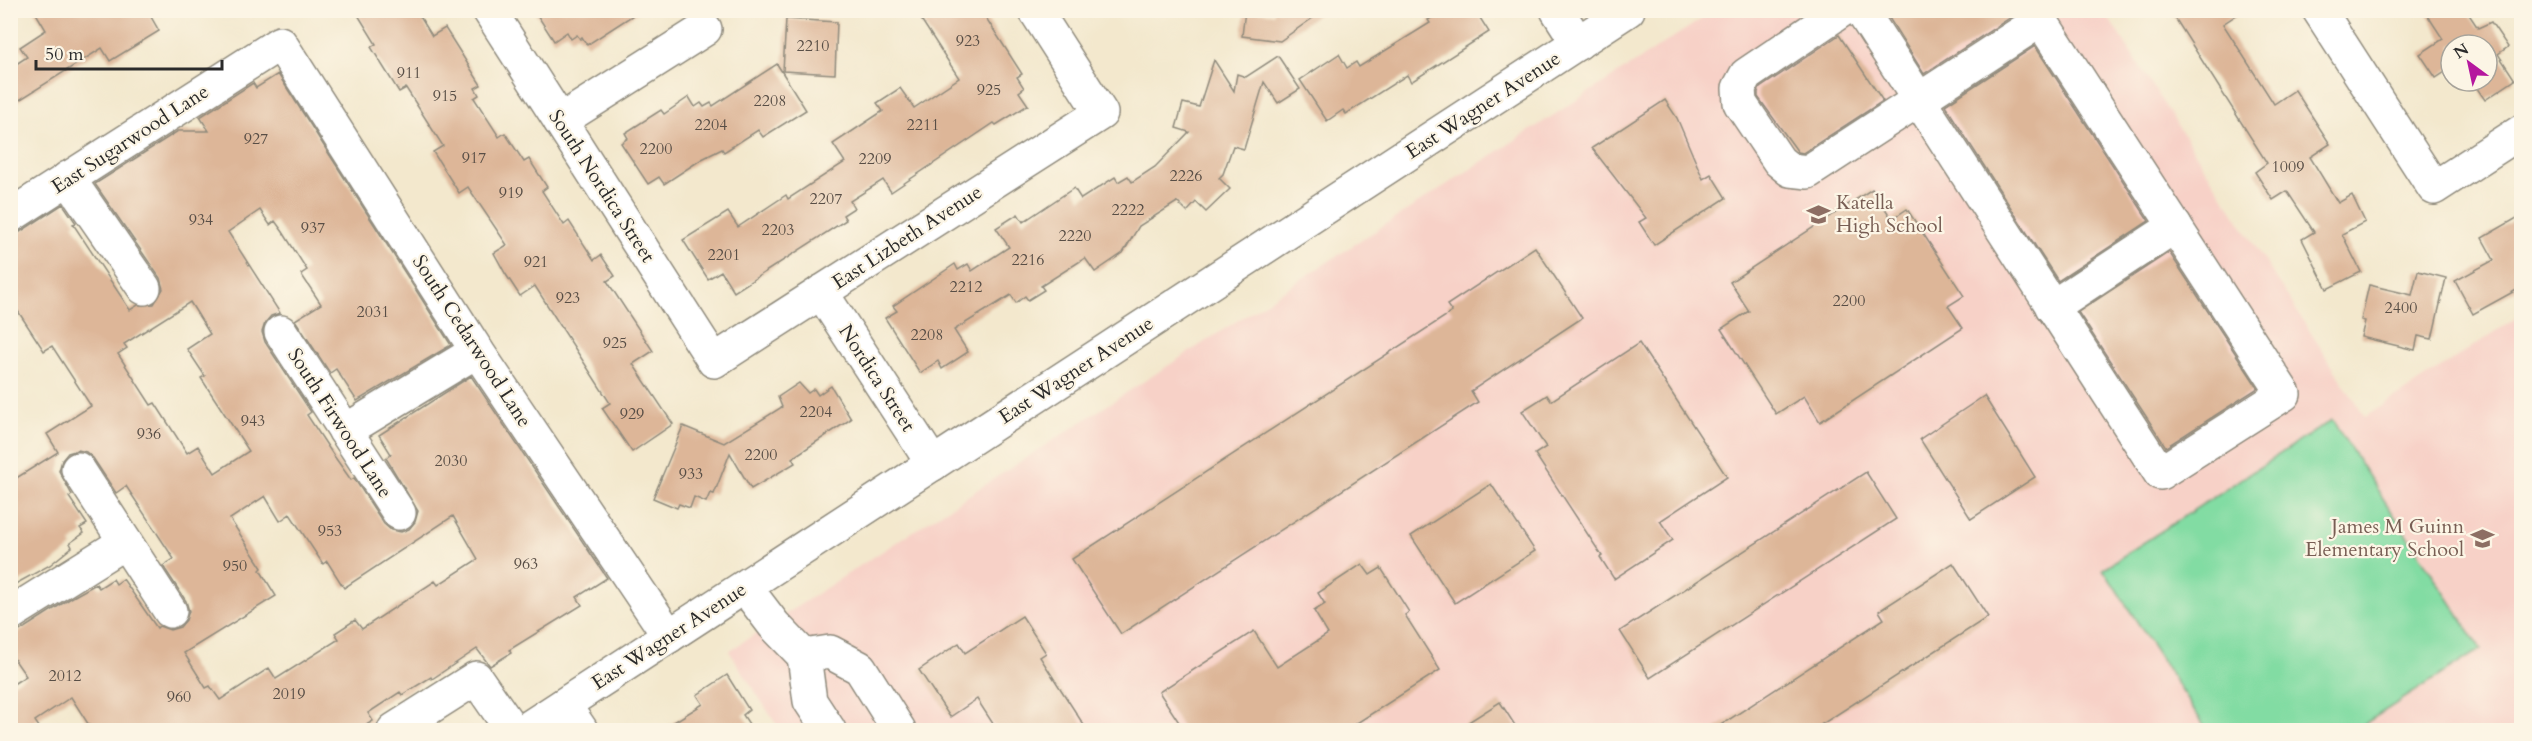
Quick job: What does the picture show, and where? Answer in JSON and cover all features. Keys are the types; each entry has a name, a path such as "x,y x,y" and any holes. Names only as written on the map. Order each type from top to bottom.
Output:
{"street":[{"name":"South Nordica Street","path":"489,10 714,361"},
{"name":"East Lizbeth Avenue","path":"714,361 1101,112 1035,10"},
{"path":"1557,10 1578,43"},
{"name":"East Wagner Avenue","path":"525,730 573,718 669,636 1628,10"},
{"path":"1842,10 1746,75 1739,88 1740,103 1779,161 1790,170 1808,172 1918,100 2038,15 2284,394 2160,473 1918,100 1861,10"},
{"path":"2319,10 2434,188 2522,131"},
{"path":"560,121 705,29"},
{"name":"East Sugarwood Lane","path":"10,216 280,43"},
{"name":"South Cedarwood Lane","path":"280,43 477,351 669,636"},
{"path":"68,178 144,288"},
{"path":"2052,307 2175,226"},
{"name":"Nordica Street","path":"821,292 933,464"},
{"name":"South Firwood Lane","path":"281,332 399,513"},
{"path":"345,431 477,351"},
{"path":"78,469 170,611"},
{"path":"10,614 125,542"},
{"path":"745,587 774,625 804,656 810,700 829,730"},
{"path":"804,656 830,652 860,668 899,730"},
{"path":"394,730 476,678 512,730"}],"shaded area":[{"name":"Katella High School","path":"1714,11 2104,11 2365,417 2521,315 2521,730 780,730 729,651"}],"green space":[{"path":"2332,420 2481,649 2355,730 2207,730 2103,569"}],"building":[{"path":"34,10 147,10 159,31 110,61 102,48 10,106 10,68 27,57 20,47 46,30"},
{"path":"355,10 416,10 432,36 445,28 481,85 475,88 479,95 474,98 499,137 505,133 524,162 529,159 547,187 542,191 564,225 569,221 594,260 601,255 615,276 607,281 653,351 633,364 673,424 632,452 602,408 610,403 535,286 520,296 505,273 494,253 507,245 468,187 459,193 433,152 443,146 406,88 399,92 371,47 376,44"},
{"path":"534,10 641,10 587,45 582,37 580,39 577,35 571,39 567,32 554,41"},
{"path":"915,10 981,10 1022,74 1017,77 1024,88 1019,92 1028,105 996,125 994,123 891,192 883,180 850,201 854,208 843,215 846,220 734,292 721,271 708,279 683,240 728,212 738,227 786,195 788,199 845,162 833,144 883,111 877,103 900,88 914,108 959,78"},
{"path":"1245,10 1274,14 1274,10 1324,10 1280,41 1242,36"},
{"path":"1444,10 1475,10 1489,32 1411,82 1407,75 1346,114 1343,110 1327,121 1300,80 1339,54 1347,68 1356,62 1359,67 1430,23 1428,20"},
{"path":"1884,10 2015,10 2016,14 1924,74"},
{"path":"2170,10 2244,10 2223,24 2274,104 2295,90 2330,144 2310,157 2338,203 2352,195 2365,222 2342,234 2361,272 2327,289 2302,239 2314,232 2287,191 2273,200 2255,172 2267,163"},
{"path":"2424,10 2466,10 2478,28 2491,22 2498,33 2439,33"},
{"path":"786,19 837,22 835,74 783,71"},
{"path":"2499,34 2508,47 2499,53"},
{"path":"1839,35 1883,101 1803,153 1798,152 1758,97 1758,92 1760,88"},
{"path":"2439,42 2439,76 2436,78 2420,54"},
{"path":"2035,46 2149,221 2058,281 1945,105"},
{"path":"1278,56 1300,89 1278,103 1264,82 1244,149 1233,146 1223,174 1219,178 1230,189 1206,212 1196,202 1187,212 1177,202 1139,226 1123,253 1095,272 1085,258 1041,286 1044,290 1028,300 1025,296 1016,303 1011,295 954,330 968,352 942,369 938,361 920,373 885,318 897,311 893,306 955,264 958,270 968,264 972,271 1009,247 996,228 1018,214 1023,222 1074,188 1081,199 1115,177 1118,182 1128,176 1132,182 1155,167 1189,132 1176,128 1183,103 1199,107 1214,60 1234,91 1237,74 1246,77"},
{"path":"2499,56 2515,80 2499,91"},
{"path":"777,64 806,110 763,137 758,130 724,152 722,149 702,159 664,184 659,177 648,184 621,143 628,138 625,133 661,110 664,114 689,97 695,107 701,103 704,107 711,103 713,106"},
{"path":"278,74 451,345 357,401 336,369 330,373 295,320 321,304 301,274 307,270 275,221 270,225 260,210 228,232 280,313 271,316 265,323 262,332 265,342 311,412 307,415 351,480 354,478 384,524 391,530 401,532 409,529 415,522 418,511 386,458 391,454 379,435 471,376 607,578 577,597 582,605 509,650 511,653 490,666 477,649 432,679 431,677 402,695 400,692 368,713 373,721 358,730 92,730 71,697 35,721 41,730 10,730 10,686 26,676 10,653 10,637 71,598 96,584 99,588 113,579 116,584 123,579 157,628 159,626 170,630 180,627 189,611 186,601 163,566 174,559 126,486 116,493 93,458 86,452 78,450 68,453 62,460 59,471 72,495 69,497 87,524 80,528 84,533 70,543 72,547 50,565 10,587 10,482 58,452 47,434 91,406 52,346 44,351 10,299 10,235 20,232 63,204 76,223 73,224 130,310 138,305 154,304 163,289 160,278 95,184 178,131 209,131 200,117 253,83 256,88","holes":["190,302 210,334 187,349 205,376 201,378 249,451 215,473 198,446 187,453 155,403 151,405 118,354 127,348 124,344","265,496 280,521 290,514 323,564 327,561 344,588 453,516 478,559 438,585 435,581 362,629 355,620 335,633 339,639 276,679 269,668 220,700 210,686 206,688 184,653 276,596 260,570 262,568 230,519"]},
{"path":"2480,93 2496,93 2485,100"},
{"path":"1665,100 1677,118 1703,179 1711,174 1726,198 1654,245 1639,222 1646,218 1592,148"},
{"path":"1872,189 1892,219 1907,209 1964,296 1948,306 1963,328 1820,422 1804,396 1776,414 1721,329 1749,311 1730,282"},
{"path":"2522,215 2522,287 2473,314 2455,281 2494,260 2482,238"},
{"path":"1535,247 1582,318 1471,391 1478,402 1121,634 1072,559 1452,312 1447,305"},
{"path":"2169,252 2258,388 2166,447 2078,312"},
{"path":"2418,271 2446,278 2432,339 2418,336 2415,350 2361,337 2365,321 2361,320 2369,285 2412,295"},
{"path":"1639,343 1727,477 1660,521 1673,540 1614,579 1600,557 1602,556 1535,454 1546,447 1522,411 1547,395 1551,401"},
{"path":"799,383 808,393 814,389 818,395 831,386 851,419 792,458 795,463 751,489 730,453 714,494 710,493 706,502 694,497 690,508 679,504 677,508 653,498 683,426 724,443 782,407 778,397"},
{"path":"1984,396 2035,477 1971,519 1920,439"},
{"path":"1866,472 1896,519 1650,678 1620,631"},
{"path":"1491,484 1535,551 1455,603 1411,536"},
{"path":"1953,563 1988,617 1813,730 1713,730 1884,619 1879,611"},
{"path":"1362,564 1370,575 1381,568 1409,612 1405,615 1440,670 1346,730 1184,730 1159,692 1254,631 1277,667 1328,634 1314,611 1325,604 1318,593"},
{"path":"1022,616 1046,653 1040,657 1087,730 997,730 977,699 950,717 919,670 959,643 965,653"},
{"path":"727,675 749,710 743,715 753,730 661,730 703,704 697,695"},
{"path":"1500,702 1518,730 1456,730"}],"place":[{"name":"Katella High School","path":"1818,214"},
{"name":"James M Guinn Elementary School","path":"2482,538"}]}
